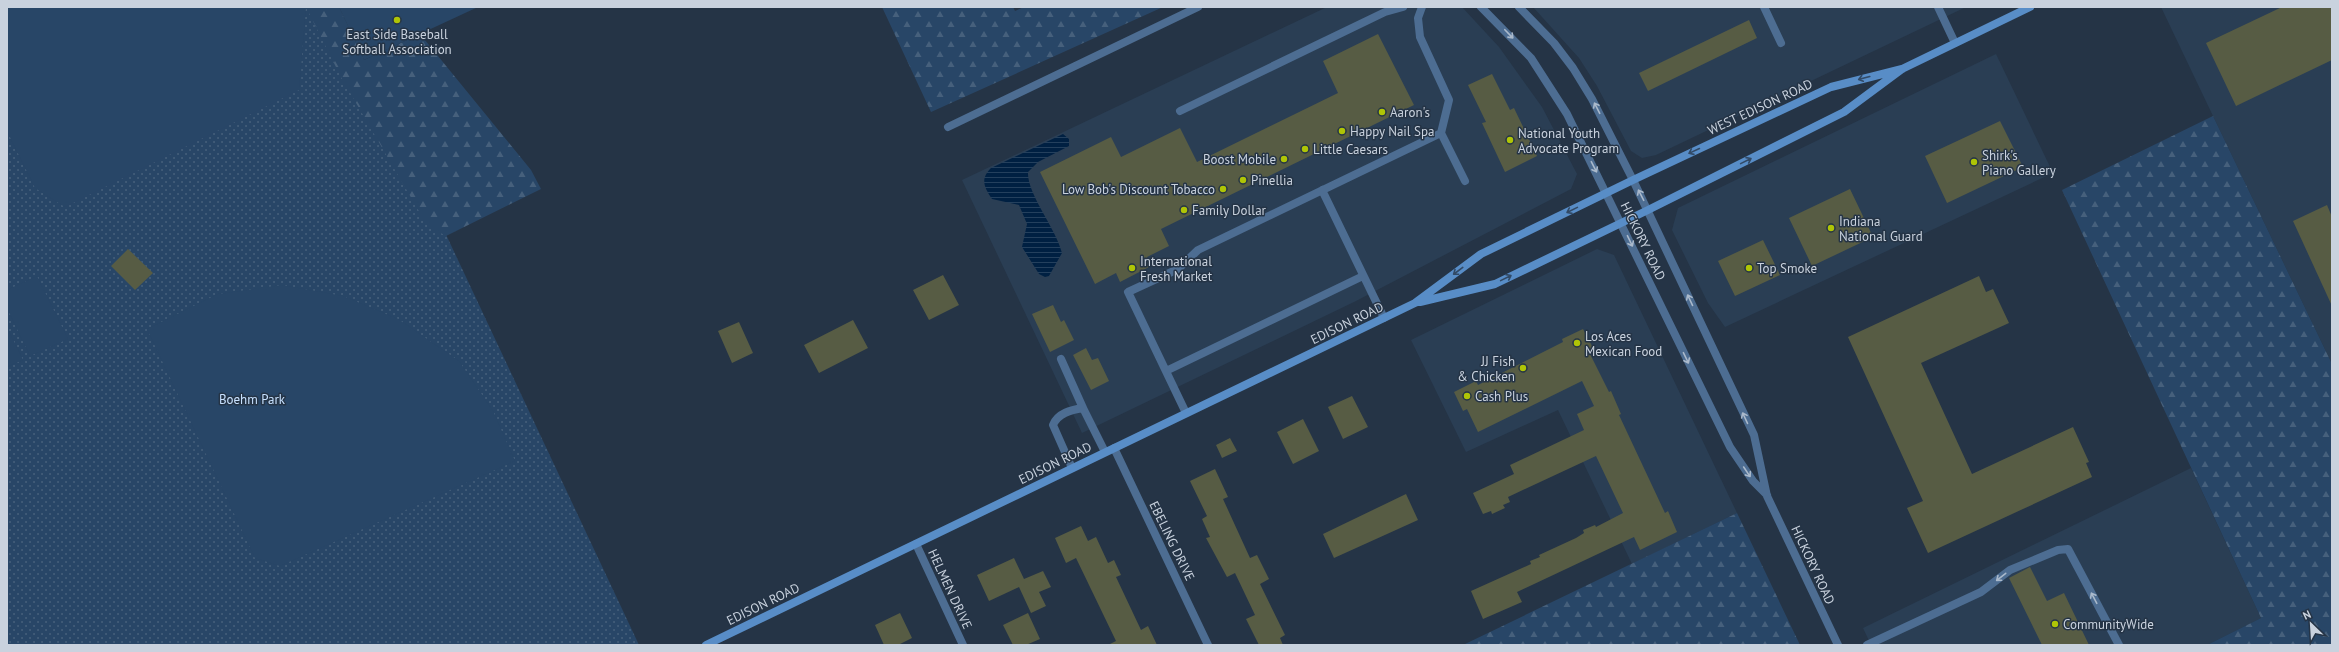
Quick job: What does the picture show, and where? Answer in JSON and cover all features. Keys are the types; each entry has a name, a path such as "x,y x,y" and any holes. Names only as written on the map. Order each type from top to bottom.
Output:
{"main road":[{"name":"WEST EDISON ROAD","path":"1648,210 1844,112 1902,69 2030,7"},
{"name":"WEST EDISON ROAD","path":"1633,180 1831,87 1902,69"},
{"name":"EDISON ROAD","path":"706,645 716,643 1072,468 1415,303 1481,254 1633,180"},
{"name":"EDISON ROAD","path":"1415,303 1495,284 1648,210"}],"street":[{"path":"948,127 1198,7"},
{"path":"1180,110 1385,12 1403,7"},
{"path":"1422,7 1418,18 1420,37 1449,100 1442,133 1465,181"},
{"name":"HICKORY ROAD","path":"1482,7 1531,58 1567,114 1730,447 1753,481 1767,496"},
{"name":"HICKORY ROAD","path":"1519,7 1554,43 1573,68 1592,99 1633,180 1754,435 1767,496 1838,645"},
{"path":"1764,7 1781,43"},
{"path":"1938,7 1955,43"},
{"path":"1186,413 1128,292 1178,269 1198,250 1442,133"},
{"path":"1322,190 1384,318"},
{"path":"1166,371 1364,276"},
{"path":"1061,359 1083,408 1106,452"},
{"path":"1072,468 1053,425 1056,419 1071,410 1083,408"},
{"name":"EBELING DRIVE","path":"1114,448 1208,645"},
{"name":"HELMEN DRIVE","path":"916,544 963,645"},
{"path":"1867,645 1981,592 2010,570 2058,550 2068,549 2119,645"}],"shaded area":[{"path":"1327,7 1462,7 1499,47 1542,107 1577,174 1571,189 1356,301 1082,433 962,180"},
{"path":"1533,7 1966,7 1656,155 1642,158 1631,151 1597,86 1579,58"},
{"path":"2161,7 2332,7 2332,364 2213,116"},
{"path":"1996,54 2053,173 1725,327 1708,303 1672,230 1678,208"},
{"path":"1063,134 1069,139 1069,146 1038,162 1028,172 1032,190 1059,243 1062,253 1049,276 1045,277 1039,274 1022,247 1027,224 1019,205 992,199 985,187 984,179 991,168"},
{"path":"1597,249 1614,255 1737,513 1632,564 1558,410 1466,452 1411,340"},
{"path":"2191,468 2261,618 2207,645 1871,645 1863,628"}],"green space":[{"name":"Boehm Park","path":"7,7 339,7 639,645 7,645"},
{"path":"7,7 306,7 299,90 65,207 35,188 7,131"},
{"path":"306,7 339,7 364,60 420,34 531,170 541,189 446,236 427,225 341,77"},
{"name":"East Side Baseball Softball Association","path":"339,7 478,7 364,60"},
{"path":"882,7 1013,7 1015,11 1024,7 1163,7 931,112"},
{"path":"2213,116 2332,364 2332,645 2207,645 2261,618 2062,190"},
{"path":"37,276 68,339 30,356 7,308 7,290"},
{"path":"282,285 343,296 398,319 459,361 493,411 515,461 280,566 255,558 147,329 218,294"},
{"path":"7,327 23,360 7,367"},
{"path":"1737,513 1800,645 1463,645"}],"building":[{"path":"2282,7 2332,7 2332,60 2236,106 2206,43"},
{"path":"1749,20 1757,38 1648,91 1639,73"},
{"path":"1378,34 1414,105 1161,229 1169,246 1147,257 1151,266 1120,282 1116,273 1095,284 1040,172 1111,137 1121,157 1180,128 1197,162 1338,93 1323,61"},
{"name":"National Youth Advocate Program","path":"1492,74 1510,110 1514,108 1537,156 1505,172 1482,123 1486,122 1468,85"},
{"name":"Shirk's Piano Gallery","path":"2000,121 2023,167 1947,203 1925,156"},
{"name":"Indiana National Guard","path":"1850,189 1873,237 1812,266 1789,218"},
{"path":"2327,205 2332,217 2332,306 2293,221"},
{"name":"Top Smoke","path":"1763,240 1780,275 1735,296 1718,261"},
{"path":"128,249 153,273 135,290 111,266"},
{"path":"943,275 959,305 929,320 913,290"},
{"path":"1979,276 1986,292 1993,289 2009,323 1921,363 1972,474 2073,427 2089,462 2086,463 2092,477 1928,553 1907,508 1923,501 1848,337"},
{"path":"1053,305 1061,322 1064,320 1074,340 1050,352 1032,314"},
{"path":"853,320 868,348 819,373 804,345"},
{"path":"739,322 753,353 732,363 718,331"},
{"path":"1583,329 1593,348 1588,350 1609,392 1611,391 1621,414 1619,415 1665,513 1668,511 1677,532 1640,550 1634,537 1517,592 1522,602 1483,619 1471,591 1531,564 1530,561 1540,557 1539,555 1576,538 1584,533 1583,530 1595,525 1596,527 1623,513 1596,456 1508,497 1510,502 1503,505 1505,508 1492,514 1491,511 1483,514 1473,493 1514,474 1510,465 1584,430 1577,414 1594,406 1582,381 1478,432 1467,409 1463,411 1454,392 1476,381 1478,385 1563,342 1562,339"},
{"path":"1086,348 1092,360 1098,358 1109,381 1091,390 1073,355"},
{"path":"1352,396 1368,427 1343,439 1328,407"},
{"path":"1303,419 1319,451 1293,464 1277,432"},
{"path":"1230,438 1237,451 1222,458 1216,445"},
{"path":"1215,469 1228,497 1223,499 1250,558 1257,555 1269,579 1260,584 1285,635 1280,638 1283,645 1259,645 1246,619 1255,615 1235,573 1227,577 1206,538 1210,537 1202,519 1207,516 1190,481"},
{"path":"1406,494 1418,520 1334,558 1323,534"},
{"path":"1081,526 1088,541 1096,537 1108,563 1114,560 1121,575 1116,577 1141,630 1148,626 1157,645 1108,645 1116,641 1076,558 1066,563 1055,538"},
{"path":"1014,558 1024,579 1043,571 1051,587 1039,592 1046,606 1031,613 1019,587 989,601 977,575"},
{"name":"CommunityWide","path":"2030,567 2047,601 2064,593 2089,645 2042,645 2009,578"},
{"path":"900,613 912,638 898,645 884,645 875,625"},
{"path":"1028,613 1040,639 1026,645 1013,645 1003,625"}],"place":[{"name":"East Side Baseball Softball Association","path":"397,20"},
{"name":"Aaron's","path":"1382,112"},
{"name":"Happy Nail Spa","path":"1342,131"},
{"name":"National Youth Advocate Program","path":"1510,140"},
{"name":"Little Caesars","path":"1305,149"},
{"name":"Boost Mobile","path":"1284,159"},
{"name":"Shirk's Piano Gallery","path":"1974,162"},
{"name":"Pinellia","path":"1243,180"},
{"name":"Low Bob's Discount Tobacco","path":"1223,189"},
{"name":"Family Dollar","path":"1184,210"},
{"name":"Indiana National Guard","path":"1831,228"},
{"name":"International Fresh Market","path":"1132,268"},
{"name":"Top Smoke","path":"1749,268"},
{"name":"Los Aces Mexican Food","path":"1577,343"},
{"name":"JJ Fish & Chicken","path":"1523,368"},
{"name":"Cash Plus","path":"1467,396"},
{"name":"CommunityWide","path":"2055,624"}]}
